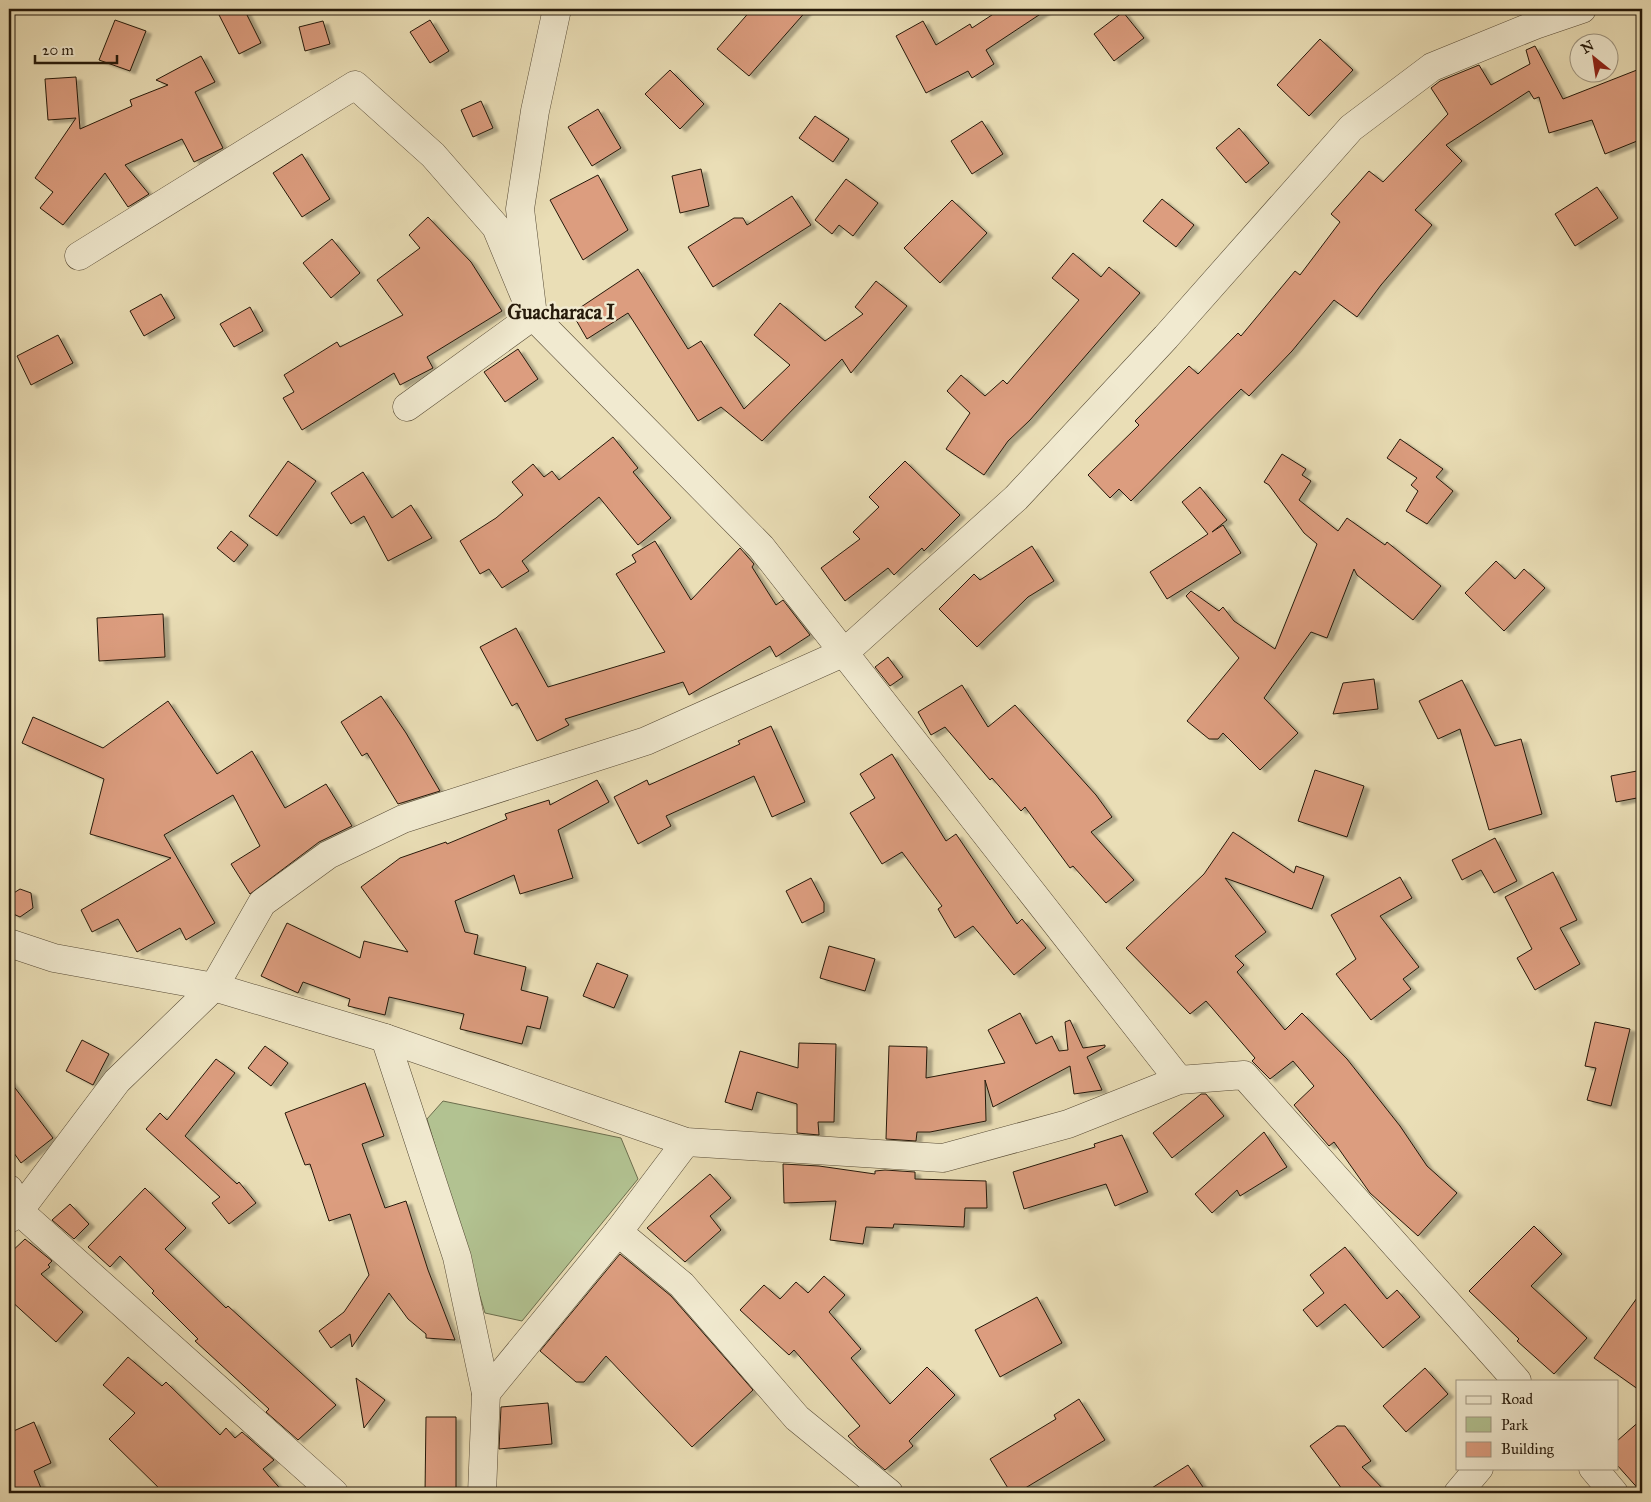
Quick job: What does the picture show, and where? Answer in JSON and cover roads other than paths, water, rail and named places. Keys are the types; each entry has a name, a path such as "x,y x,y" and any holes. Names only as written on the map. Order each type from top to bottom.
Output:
{"street":[{"path":"533,316 520,208 535,111 557,9"},
{"path":"334,1493 12,1206 117,1081 214,987 262,903 328,855 403,820 646,741 845,652 1016,498 1166,337 1351,128 1432,67 1535,24 1582,9"},
{"path":"79,256 355,85 433,155 496,227 533,316 761,547 1180,1080"},
{"path":"407,407 533,316"},
{"path":"9,943 54,958 214,987 386,1038 686,1142 943,1158 1068,1124 1180,1080 1244,1075 1516,1380"},
{"path":"386,1038 457,1257 486,1393 482,1493"},
{"path":"486,1393 618,1232 686,1142"},
{"path":"618,1232 682,1285 797,1418 889,1493"},
{"path":"1458,1493 1477,1470"},
{"path":"1595,1470 1614,1493"}],"district":[{"name":"Guacharaca I","path":"561,312"}]}
